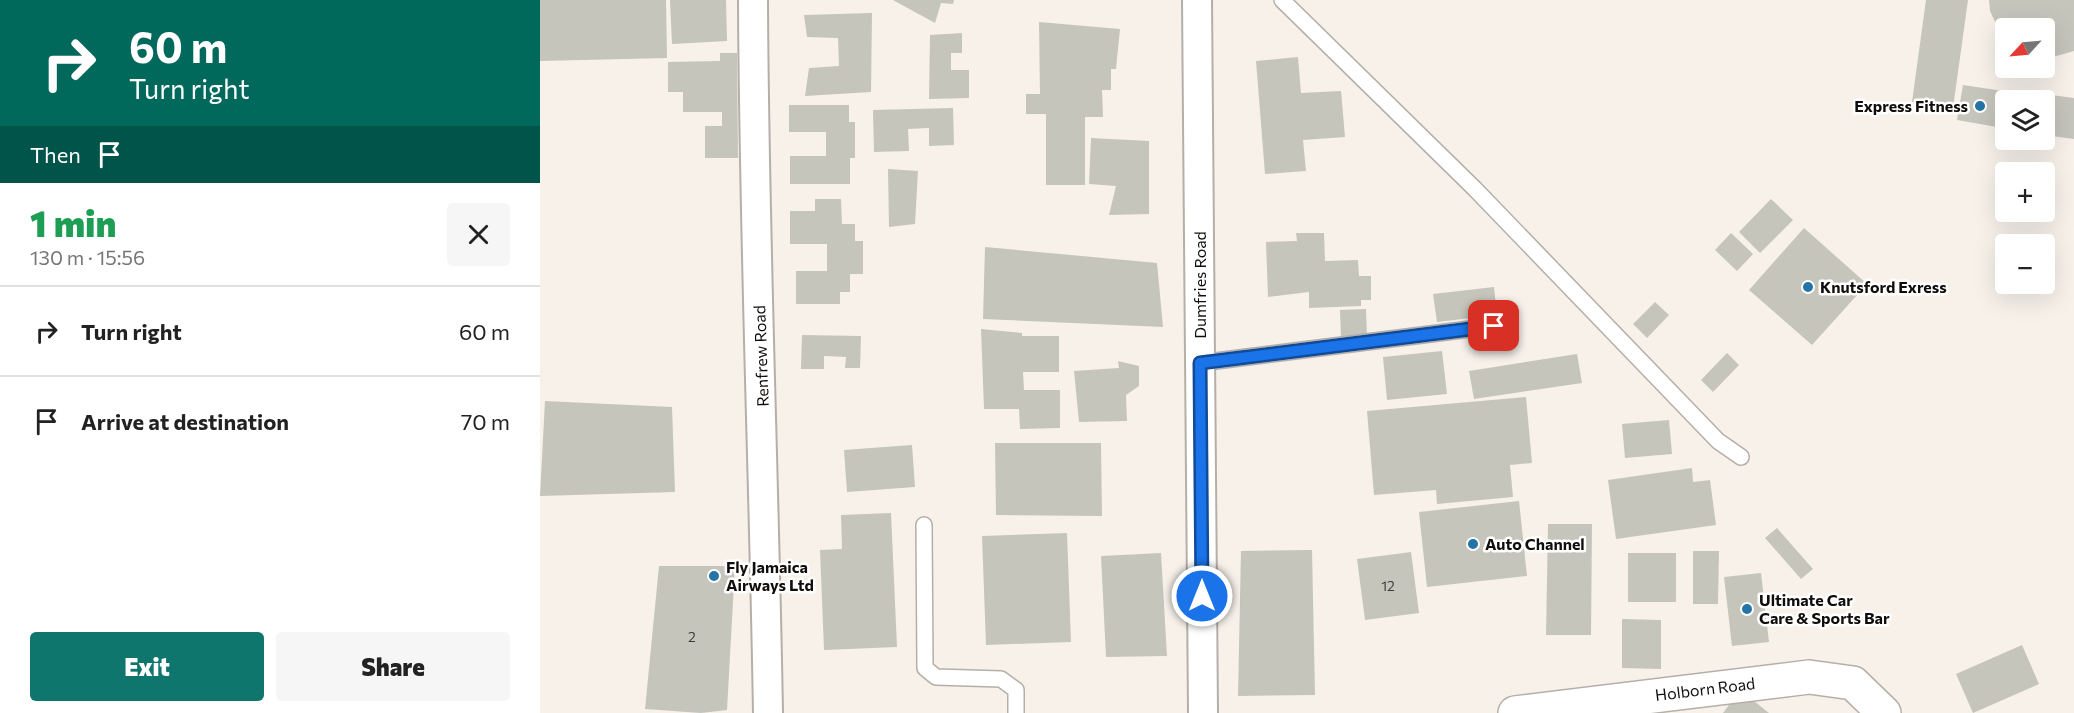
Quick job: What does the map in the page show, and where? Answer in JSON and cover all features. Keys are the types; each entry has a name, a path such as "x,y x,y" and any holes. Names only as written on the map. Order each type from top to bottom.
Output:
{"street":[{"name":"Renfrew Road","path":"753,0 754,183 762,388 768,713"},
{"name":"Dumfries Road","path":"1197,0 1203,713"},
{"name":"Holborn Road","path":"1515,713 1809,677 1853,683 1884,713"}],"lane":[{"path":"1282,0 1475,189 1718,441 1741,457"},
{"path":"1200,363 1494,326"},
{"path":"924,525 925,668 936,677 1001,680 1016,690 1016,713"}],"building":[{"path":"540,0 666,0 667,58 540,61"},
{"path":"670,0 726,0 727,41 672,44"},
{"path":"893,0 954,0 953,4 941,3 935,23"},
{"path":"1926,0 1968,0 1953,108 1912,102"},
{"path":"1989,0 2074,0 2074,51 2055,56 2055,18 1995,18 1995,22 1990,11"},
{"path":"872,13 871,92 805,96 809,68 839,66 838,38 807,37 804,15"},
{"path":"1039,22 1120,29 1116,69 1111,69 1111,90 1102,90 1103,117 1085,117 1085,185 1046,185 1046,114 1026,114 1026,94 1040,94"},
{"path":"962,33 962,53 951,53 951,70 969,70 969,98 929,99 930,35"},
{"path":"720,53 737,53 738,158 705,158 705,126 722,126 722,112 683,112 683,92 668,92 668,62 720,61"},
{"path":"1298,57 1301,93 1341,91 1345,137 1303,140 1306,171 1265,174 1256,61"},
{"name":"Express Fitness","path":"1963,85 1996,90 1995,127 1957,120"},
{"path":"2055,95 2074,98 2074,139 2055,136"},
{"path":"789,105 849,105 849,122 855,122 855,158 850,158 850,184 790,184 790,156 826,156 826,132 789,132"},
{"path":"953,108 954,145 929,146 929,128 908,129 909,151 874,152 873,110"},
{"path":"1091,138 1149,141 1149,214 1109,215 1116,186 1089,184"},
{"path":"888,169 918,171 915,224 889,227"},
{"path":"815,199 841,199 842,224 855,224 855,241 863,241 863,274 850,274 850,292 840,292 840,304 796,304 796,271 827,271 827,244 790,244 790,211 815,211"},
{"path":"1771,199 1793,220 1760,253 1739,232"},
{"name":"Knutsford Exress","path":"1804,228 1867,284 1812,345 1749,290"},
{"path":"1296,233 1324,233 1325,261 1358,260 1359,276 1371,276 1371,300 1361,300 1361,306 1309,308 1309,292 1268,297 1266,242 1297,241"},
{"path":"1731,233 1753,254 1737,271 1715,250"},
{"path":"985,247 1157,263 1163,327 983,319"},
{"path":"1494,287 1497,315 1437,322 1433,294"},
{"path":"1655,302 1669,315 1647,338 1633,324"},
{"path":"1366,309 1367,337 1341,337 1340,310"},
{"path":"981,329 1022,333 1022,336 1059,336 1059,372 1023,372 1024,390 1060,390 1060,428 1020,429 1019,409 984,409"},
{"path":"802,335 861,336 860,368 845,368 846,357 824,356 824,369 801,369"},
{"path":"1442,351 1447,394 1387,400 1383,357"},
{"path":"1727,353 1739,365 1713,392 1701,380"},
{"path":"1577,354 1582,383 1474,399 1469,371"},
{"path":"1118,361 1139,366 1139,386 1126,395 1127,421 1079,422 1074,371 1119,368"},
{"path":"1526,397 1532,463 1510,465 1513,497 1437,504 1436,490 1374,495 1367,411"},
{"path":"545,401 672,407 675,492 540,496"},
{"path":"1669,420 1672,454 1625,458 1622,424"},
{"path":"995,443 1101,443 1102,516 996,515"},
{"path":"912,445 915,487 847,492 844,450"},
{"path":"1692,468 1693,482 1710,480 1716,525 1616,539 1608,480"},
{"name":"Auto Channel","path":"1519,501 1527,576 1427,587 1419,512"},
{"path":"891,513 897,647 824,650 820,550 842,549 841,515"},
{"path":"1548,524 1592,524 1591,635 1546,635"},
{"path":"1777,528 1813,569 1801,579 1765,538"},
{"path":"1067,533 1071,642 986,645 982,536"},
{"path":"1312,550 1315,695 1238,696 1241,551"},
{"path":"1693,551 1719,551 1718,604 1693,604"},
{"path":"1411,552 1419,613 1365,620 1357,559"},
{"path":"1161,553 1167,656 1106,657 1101,556"},
{"path":"1628,553 1676,553 1676,602 1628,602"},
{"path":"659,566 735,566 727,710 701,713 645,709"},
{"name":"Ultimate Car Care & Sports Bar","path":"1761,573 1769,642 1732,646 1724,577"},
{"path":"1622,619 1661,620 1661,669 1622,668"},
{"path":"2022,645 2039,684 1973,713 1956,674"},
{"path":"1740,690 1769,713 1723,713"}],"place":[{"name":"Express Fitness","path":"1980,106"},
{"name":"Knutsford Exress","path":"1808,287"},
{"name":"Auto Channel","path":"1473,544"},
{"name":"Fly Jamaica Airways Ltd","path":"714,576"},
{"name":"Ultimate Car Care & Sports Bar","path":"1747,609"}],"route":[{"path":"1202,596 1200,363 1494,326"}]}
